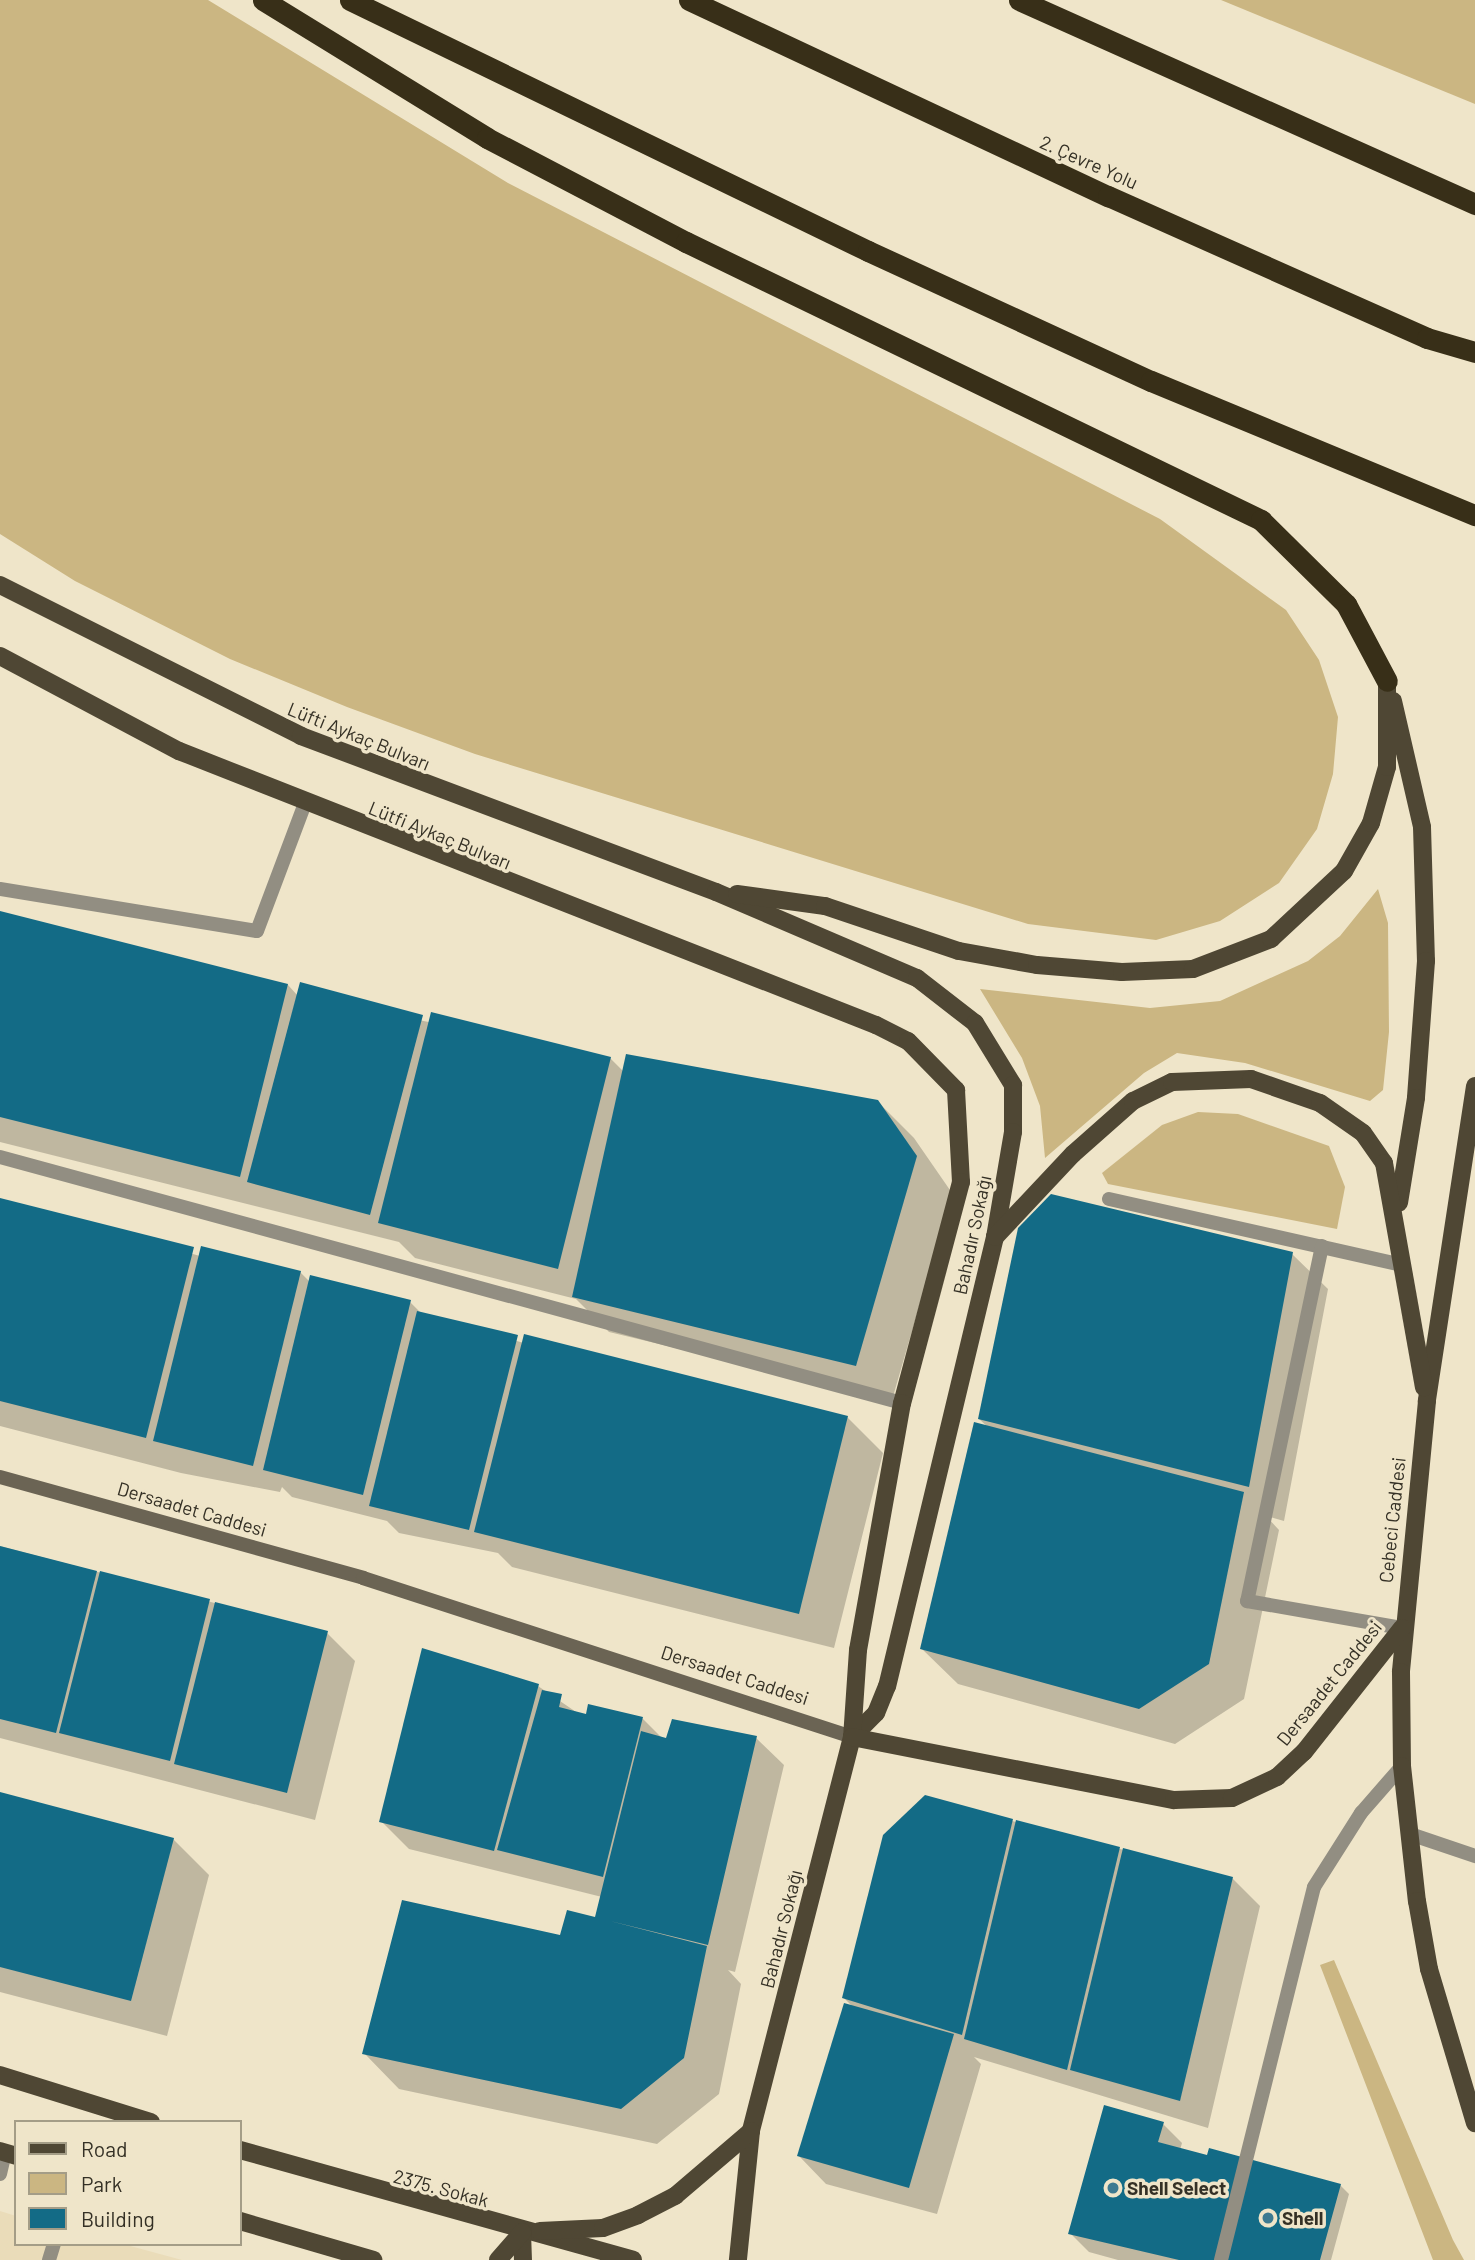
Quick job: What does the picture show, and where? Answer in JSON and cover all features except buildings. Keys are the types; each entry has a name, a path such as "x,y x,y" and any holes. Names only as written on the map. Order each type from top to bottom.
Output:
{"highway":[{"path":"263,0 487,138 686,243 1261,520 1346,604 1387,681"},
{"path":"350,0 904,268 1151,381 1475,515"},
{"name":"2. Çevre Yolu","path":"689,0 1427,338 1475,352"},
{"path":"1019,0 1475,204"},
{"path":"1427,338 1475,368"}],"main road":[{"name":"Lüfti Aykaç Bulvarı","path":"0,585 301,736 716,892"},
{"name":"Lütfi Aykaç Bulvarı","path":"0,656 97,711 304,803 876,1024"},
{"path":"716,892 825,906 959,951 1037,965 1122,972 1193,969 1271,939 1344,871 1371,823 1387,767 1387,681"},
{"path":"1387,681 1422,827 1426,961 1416,1098 1398,1210"},
{"name":"Bahadır Sokağı","path":"716,892 916,978 975,1023 1013,1085 1013,1132 995,1237 887,1686 876,1713 852,1737"},
{"name":"Bahadır Sokağı","path":"737,2260 751,2131 852,1737 858,1650 902,1403 961,1182 962,1108 941,1069 876,1024"},
{"path":"995,1237 1133,1101 1172,1082 1217,1076 1251,1079 1320,1103 1363,1133 1384,1163 1398,1210 1403,1265 1427,1401"},
{"name":"Cebeci Caddesi","path":"1475,1087 1427,1401 1402,1628 1402,1766 1429,1969 1475,2123"},
{"name":"Dersaadet Caddesi","path":"852,1737 1174,1800 1231,1798 1277,1777 1304,1752 1402,1628"},
{"path":"0,2075 145,2120"},
{"path":"498,2260 522,2232 603,2228 638,2215 675,2196 751,2131"},
{"name":"2375. Sokak","path":"242,2151 522,2232 633,2260"},
{"path":"242,2222 373,2260"},
{"path":"522,2232 523,2260"}],"street":[{"path":"0,889 257,931 304,803"},
{"path":"0,1157 902,1403"},
{"path":"1109,1199 1403,1265"},
{"path":"1322,1246 1247,1601 1402,1628"},
{"name":"Dersaadet Caddesi","path":"0,1477 363,1578 852,1737"},
{"path":"1222,2260 1314,1887 1361,1813 1402,1766"},
{"path":"1410,1834 1475,1856"},
{"path":"0,2174 7,2153"}],"shaded area":[{"path":"0,2211 14,2215 14,2246 130,2246 182,2260 0,2260"}],"green space":[{"path":"0,0 208,0 508,183 1160,519 1286,610 1319,660 1338,717 1333,774 1317,829 1279,883 1220,921 1156,940 1028,924 475,754 347,707 230,659 75,581 0,534"},
{"path":"1221,0 1475,0 1475,104"},
{"path":"1378,889 1388,923 1389,1032 1383,1090 1370,1101 1245,1063 1177,1053 1144,1073 1045,1158 1040,1106 1022,1058 980,989 1150,1008 1220,1001 1308,961 1340,936"},
{"path":"1198,1112 1238,1114 1329,1146 1345,1187 1337,1229 1108,1184 1102,1173 1162,1125"},
{"path":"1334,1960 1453,2240 1464,2260 1433,2260 1320,1965"}],"place":[{"name":"Shell Select","path":"1113,2188"},
{"name":"Shell","path":"1268,2218"}]}
